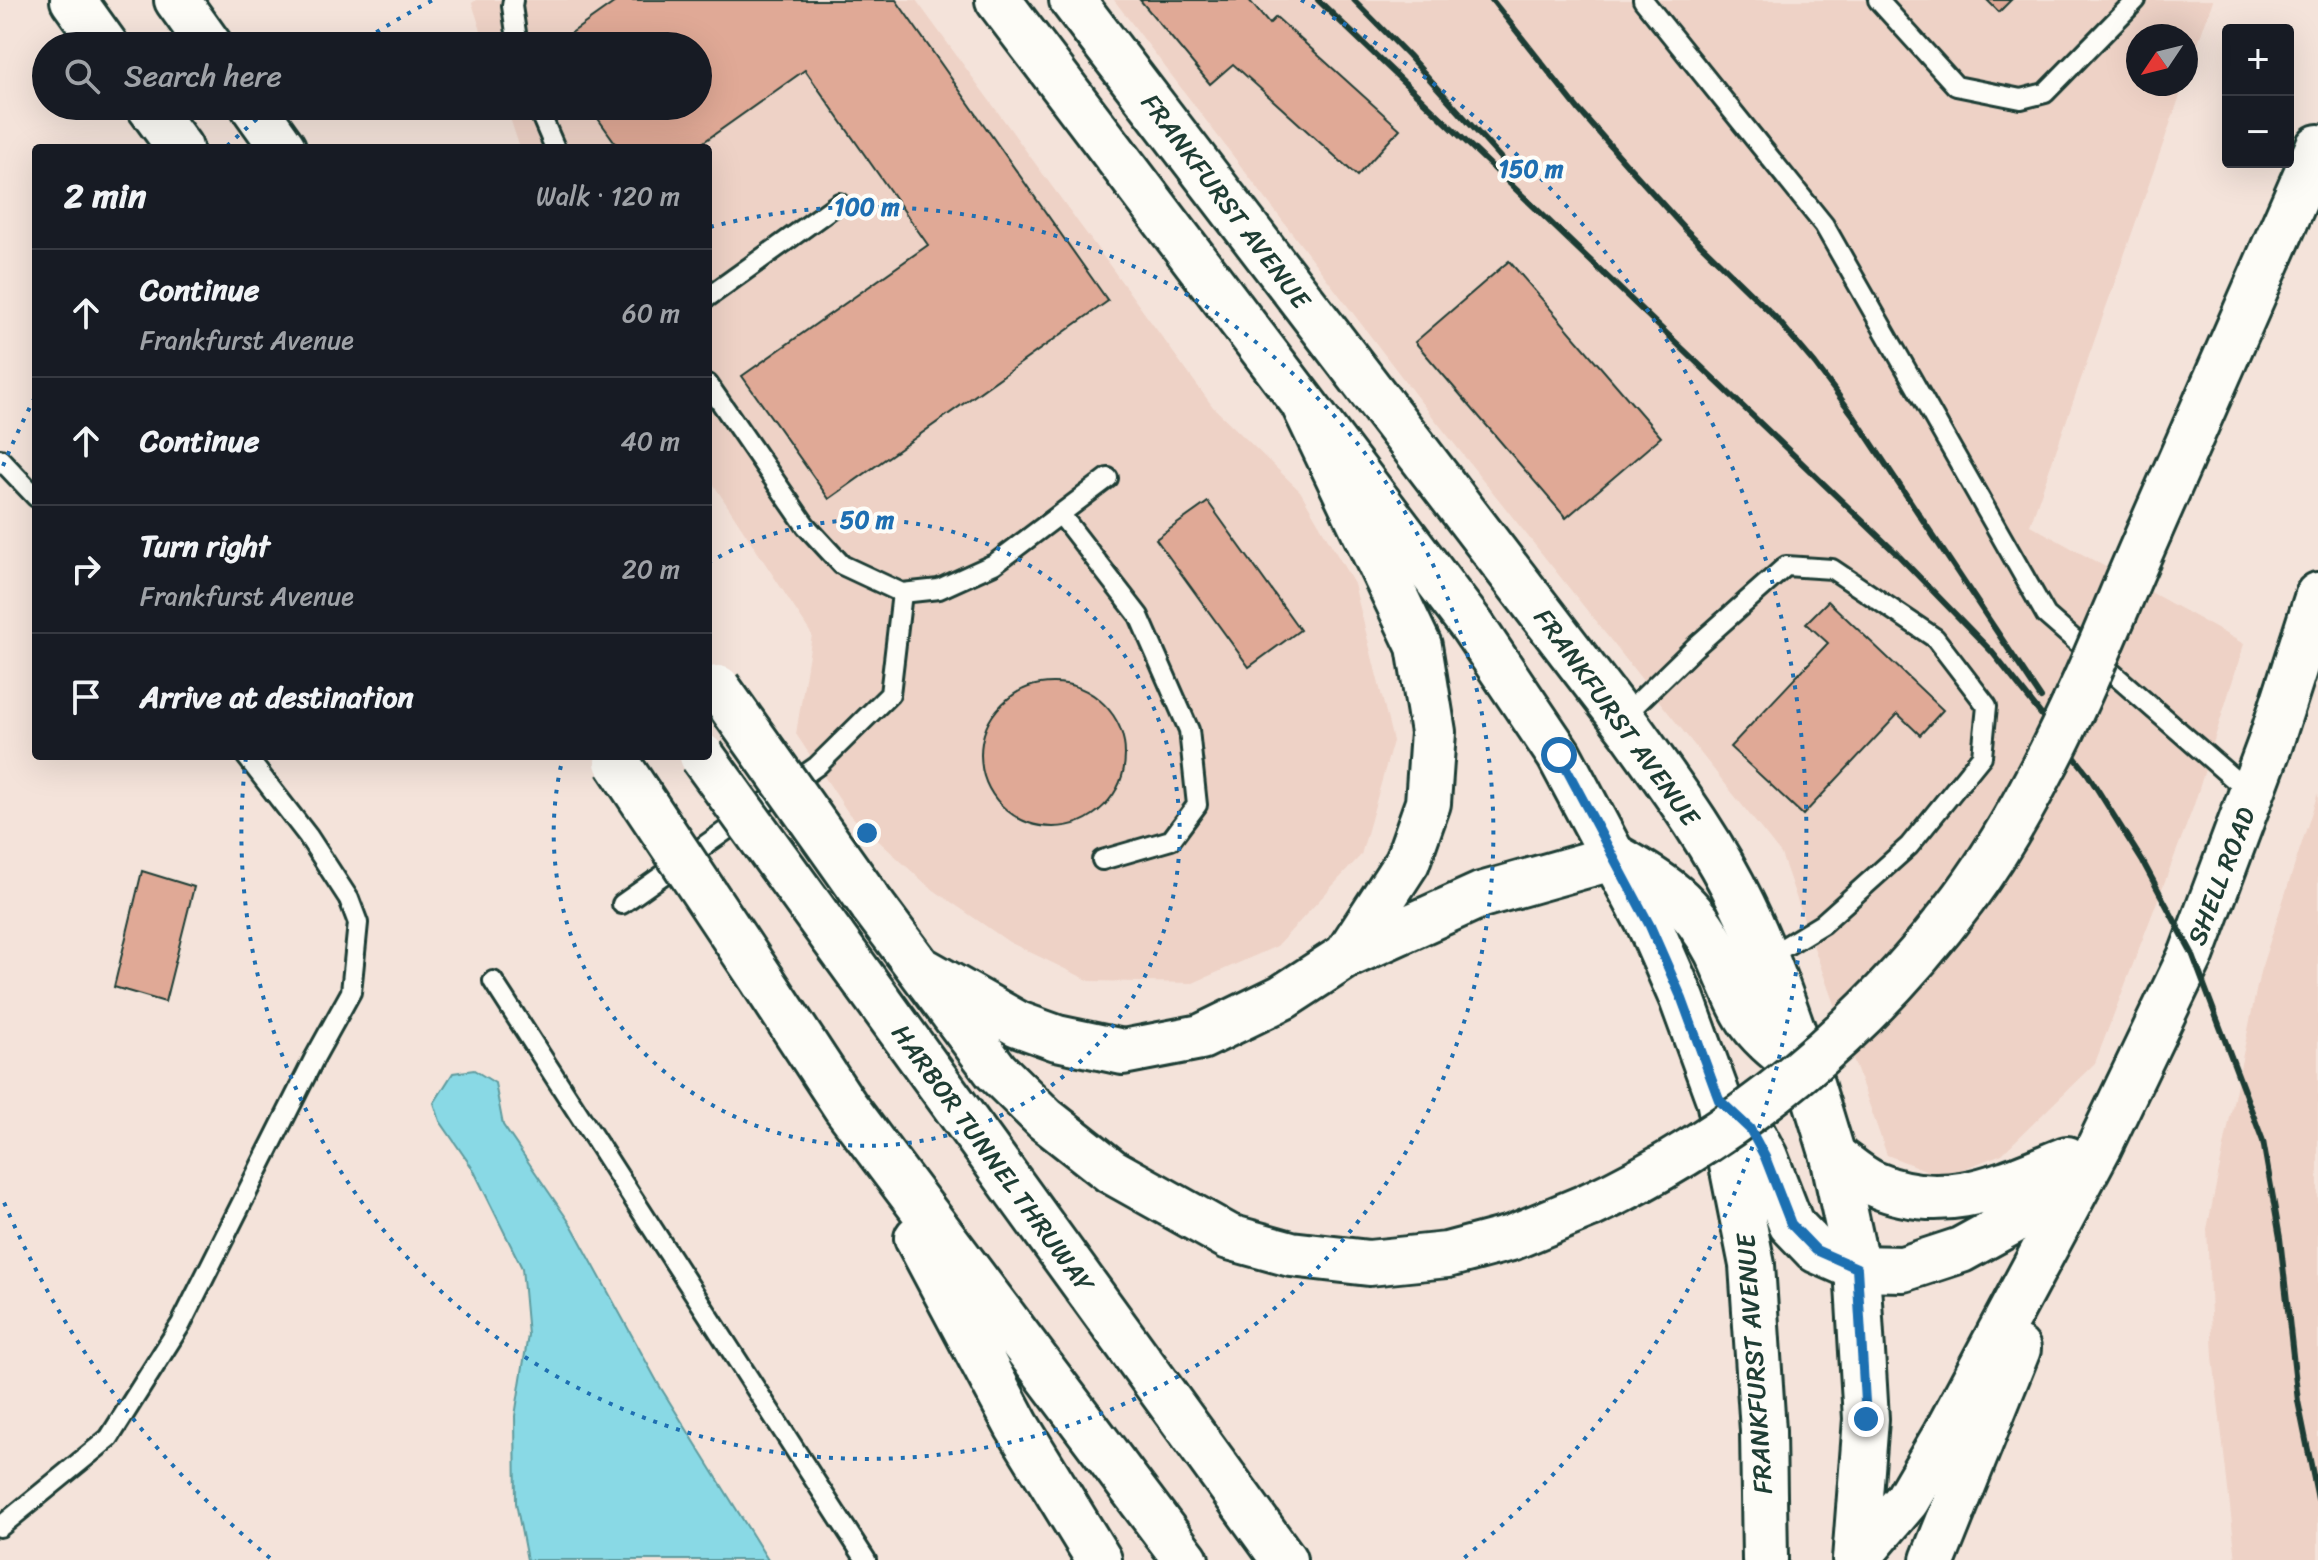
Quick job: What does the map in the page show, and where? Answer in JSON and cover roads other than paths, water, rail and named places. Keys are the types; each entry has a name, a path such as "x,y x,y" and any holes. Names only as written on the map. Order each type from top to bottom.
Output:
{"main road":[{"path":"73,0 96,32"},
{"path":"177,0 200,32"},
{"name":"FRANKFURST AVENUE","path":"998,0 1473,627 1559,755 1650,926 1682,999 1719,1100 1752,1265 1763,1431 1765,1560"},
{"name":"FRANKFURST AVENUE","path":"1072,0 1622,718 1693,818 1741,902 1766,958 1808,1074 1833,1156 1857,1268 1866,1419 1856,1560"},
{"path":"159,120 177,144"},
{"path":"263,120 280,144"},
{"path":"713,685 996,1071 1045,1119 1111,1171 1229,1237 1291,1254 1369,1263 1447,1255 1511,1238 1637,1183 1760,1104 1879,999 1965,897 2041,773 2318,147"},
{"path":"1305,407 1419,646 1433,732 1428,803 1407,862 1346,956"},
{"name":"SHELL ROAD","path":"1856,1560 1907,1500 2099,1147 2192,953 2251,794 2318,595"},
{"path":"616,760 845,1106 1186,1560"},
{"name":"HARBOR TUNNEL THRUWAY","path":"705,760 1284,1560"},
{"path":"921,969 1018,1024 1057,1038 1123,1052 1201,1037 1283,997 1346,956 1481,895 1615,857 1660,882 1691,910 1715,949 1746,1016 1768,1041 1808,1074"},
{"path":"1719,1100 1750,1129 1765,1157 1791,1224 1816,1250 1857,1268 1903,1269 1961,1250 2010,1223 2099,1147"},
{"path":"845,1106 1017,1426 1099,1560"},
{"path":"1833,1156 1873,1184 1908,1194 1953,1199 1994,1189 2099,1147"},
{"name":"SHELL ROAD","path":"1933,1560 2099,1147"}],"lane":[{"path":"513,0 516,32"},
{"path":"1643,0 1824,225 2046,615 2251,794"},
{"path":"1878,0 1956,86 2021,99 2045,93 2136,0"},
{"path":"543,120 553,144"},
{"path":"712,294 839,203"},
{"path":"712,390 806,526 842,565 902,593 939,589 994,564 1108,478"},
{"path":"0,459 32,493"},
{"path":"1061,515 1139,616 1189,730 1197,805 1171,840 1102,860"},
{"path":"1622,718 1695,647 1786,566 1832,569 1935,638 1987,706 1982,756 1909,846 1822,924 1766,958"},
{"path":"622,904 817,766 890,694 902,593"},
{"path":"0,1527 109,1438 181,1324 315,1057 351,992 358,923 349,899 308,836 249,760"},
{"path":"493,981 866,1560"}],"water":[{"path":"474,1070 495,1083 503,1125 572,1226 659,1385 768,1560 527,1560 516,1503 515,1416 528,1335 522,1268 473,1169 440,1121 434,1103 453,1073"}],"railway":[{"path":"1318,0 1897,554 1992,652 2087,773 2143,862 2192,953 2263,1141 2280,1238 2298,1401 2318,1499"},
{"path":"1354,0 1515,174"},
{"path":"1492,0 1579,110 1630,168 1685,229 1776,318 1815,364 1853,415 2041,698"}]}
